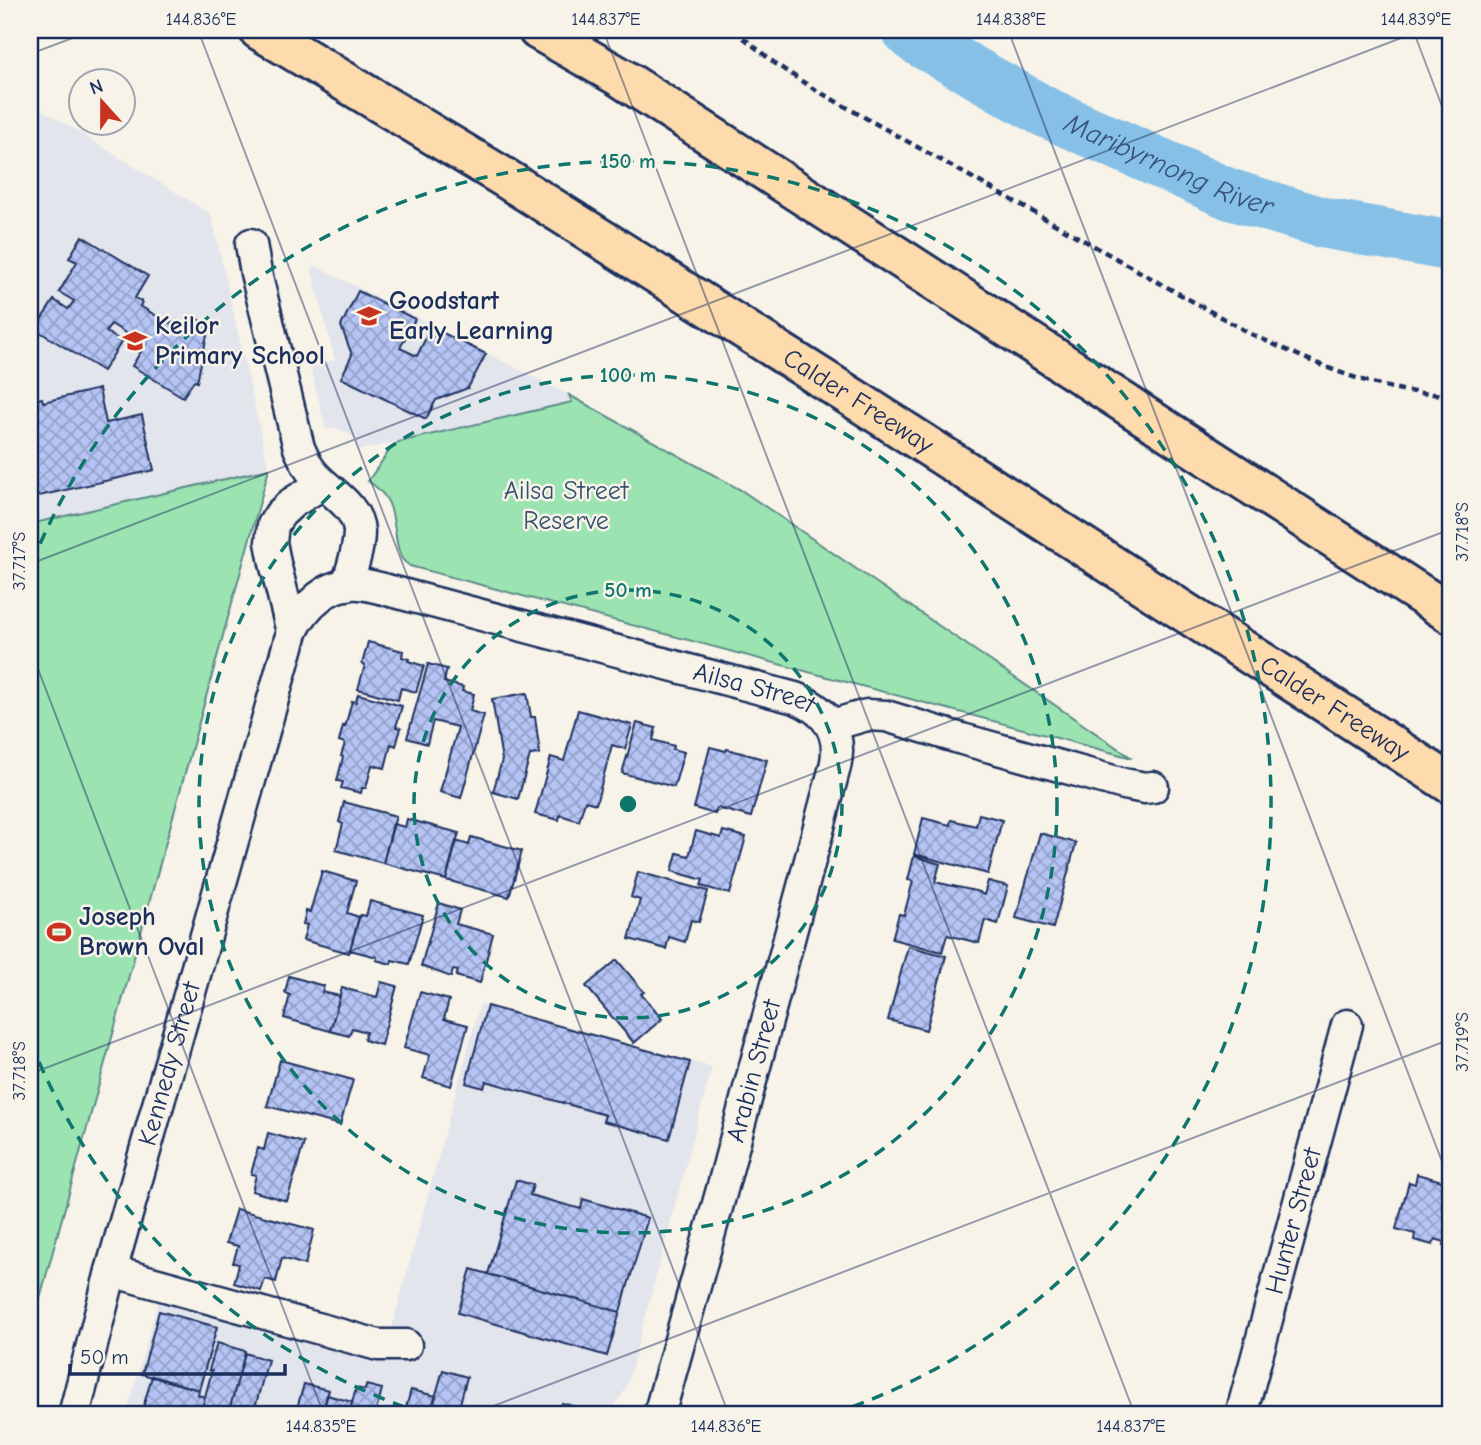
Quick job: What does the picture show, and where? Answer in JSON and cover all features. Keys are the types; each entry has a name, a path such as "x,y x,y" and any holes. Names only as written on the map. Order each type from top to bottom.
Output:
{"highway":[{"name":"Calder Freeway","path":"259,30 505,178 861,403 1451,784"},
{"path":"538,30 620,77"},
{"path":"555,30 620,77 1451,614"}],"street":[{"path":"251,244 299,448 311,471 345,503 358,522 358,547 346,584"},
{"name":"Kennedy Street","path":"292,632 271,542 273,525 292,503 322,484"},
{"name":"Kennedy Street","path":"74,1415 111,1271 292,632 299,618 315,600 346,584"},
{"name":"Ailsa Street","path":"346,584 387,590 795,698 817,708 832,725 867,715 886,716 1124,784 1153,787"},
{"name":"Arabin Street","path":"659,1415 837,759 832,725"},
{"name":"Hunter Street","path":"1241,1415 1347,1025"},
{"path":"111,1271 378,1345 406,1345"}],"path":[{"path":"734,30 777,65 814,89 1249,333 1324,367 1390,389 1451,396"}],"shaded area":[{"name":"Keilor Primary School","path":"30,102 66,124 66,136 85,136 211,214 269,469 30,524"},
{"name":"Goodstart Early Learning","path":"314,265 569,395 572,401 358,451 354,438 346,432 335,428 326,429 310,366 335,360 312,272"},
{"path":"480,1004 712,1067 626,1389 606,1415 126,1415 161,1291 389,1338"}],"green space":[{"name":"Ailsa Street Reserve","path":"569,395 741,490 1132,758 410,566 404,561 398,548 390,505 382,493 368,481 392,447 399,442 572,402"},
{"path":"269,469 30,1334 30,524"}],"building":[{"path":"82,236 148,276 135,298 142,302 140,306 167,322 189,325 194,317 209,326 197,382 194,381 183,397 132,366 145,345 111,324 106,332 122,341 103,371 35,329 54,300 68,309 74,301 59,292 77,262 69,258"},
{"path":"358,291 415,319 400,348 417,356 431,327 486,354 468,388 436,400 426,419 341,378 352,355 341,326"},
{"path":"99,389 106,423 142,415 154,470 30,498 30,401 42,398 43,402"},
{"path":"368,642 403,651 402,657 424,666 416,692 401,688 398,700 358,689"},
{"path":"428,664 447,669 444,682 463,687 462,691 474,694 470,711 484,715 461,798 440,792 458,727 433,721 427,744 407,738"},
{"path":"527,693 531,717 535,717 540,754 530,755 518,799 493,792 502,760 492,699"},
{"path":"358,694 402,706 396,727 401,728 396,746 391,744 385,768 372,765 366,788 362,788 361,793 341,788 343,782 337,781 345,743 339,741 352,701 356,702"},
{"path":"578,710 632,725 625,749 612,745 596,804 585,801 579,821 560,815 559,820 535,814 551,757 564,761"},
{"path":"637,723 656,728 653,740 684,752 674,787 622,773"},
{"path":"710,747 767,760 751,817 717,808 715,814 694,808"},
{"path":"344,802 396,816 383,863 336,850 343,824 339,822"},
{"path":"979,814 1002,820 988,874 914,854 923,818 950,825 951,820 976,826"},
{"path":"407,819 459,833 446,880 383,863 393,824 405,827"},
{"path":"696,831 721,838 723,831 746,837 730,894 701,886 703,880 672,871 677,853 689,856"},
{"path":"1040,833 1076,843 1053,928 1016,918"},
{"path":"471,837 522,851 509,897 446,880 456,841 469,845"},
{"path":"914,856 940,864 935,882 984,895 988,881 1008,886 998,924 985,920 979,943 947,935 942,952 892,939 899,914 904,915 913,881 908,880"},
{"path":"322,871 356,881 347,913 359,917 349,953 303,940 307,925 303,924 306,911 310,912"},
{"path":"638,872 708,891 699,922 691,920 685,942 669,937 666,949 629,939 640,900 631,897"},
{"path":"370,901 423,915 409,964 392,960 391,964 376,960 377,957 350,950 360,915 366,916"},
{"path":"439,903 460,910 456,924 493,934 480,983 456,976 458,971 453,970 451,977 421,966"},
{"path":"908,946 946,956 926,1030 888,1020"},
{"path":"617,960 662,1019 634,1043 586,986"},
{"path":"289,976 324,986 322,992 340,996 330,1031 284,1018 290,995 285,993"},
{"path":"381,982 397,986 381,1045 364,1040 366,1032 352,1028 349,1036 330,1031 342,988 377,997"},
{"path":"420,992 449,1000 444,1019 468,1025 451,1086 423,1078 430,1055 404,1048"},
{"path":"487,1006 690,1062 669,1139 603,1121 605,1115 486,1081 484,1088 466,1083"},
{"path":"280,1060 353,1080 340,1125 267,1106"},
{"path":"268,1133 304,1143 287,1201 252,1191 256,1175 251,1174 258,1148 264,1150"},
{"path":"1417,1174 1449,1183 1442,1208 1451,1210 1451,1247 1435,1239 1433,1245 1414,1240 1415,1234 1396,1229 1409,1182 1415,1184"},
{"path":"516,1180 533,1185 530,1195 581,1209 583,1199 648,1218 620,1312 488,1274"},
{"path":"236,1209 314,1230 305,1265 282,1258 276,1282 265,1279 261,1291 234,1283 239,1264 233,1263 238,1246 226,1243"},
{"path":"471,1269 620,1312 607,1356 458,1313"},
{"path":"159,1311 217,1327 199,1390 142,1374"},
{"path":"217,1343 245,1353 228,1415 200,1415 212,1371 209,1370"},
{"path":"245,1353 268,1360 253,1415 228,1415"},
{"path":"443,1370 467,1377 457,1415 430,1415"},
{"path":"152,1376 199,1390 198,1395 205,1397 200,1415 141,1415"},
{"path":"304,1384 329,1390 322,1415 295,1415"},
{"path":"366,1385 382,1389 375,1415 349,1415 356,1388 365,1390"},
{"path":"411,1390 436,1396 430,1415 404,1415"},
{"path":"327,1395 352,1402 349,1415 322,1415"},
{"path":"562,1403 582,1409 580,1415 558,1415"}],"waterway":[{"name":"Maribyrnong River","path":"907,30 916,39 1045,112 1229,194 1324,223 1451,246"}],"place":[{"name":"Goodstart Early Learning","path":"369,316"},
{"name":"Keilor Primary School","path":"135,341"},
{"name":"Joseph Brown Oval","path":"59,932"}]}
